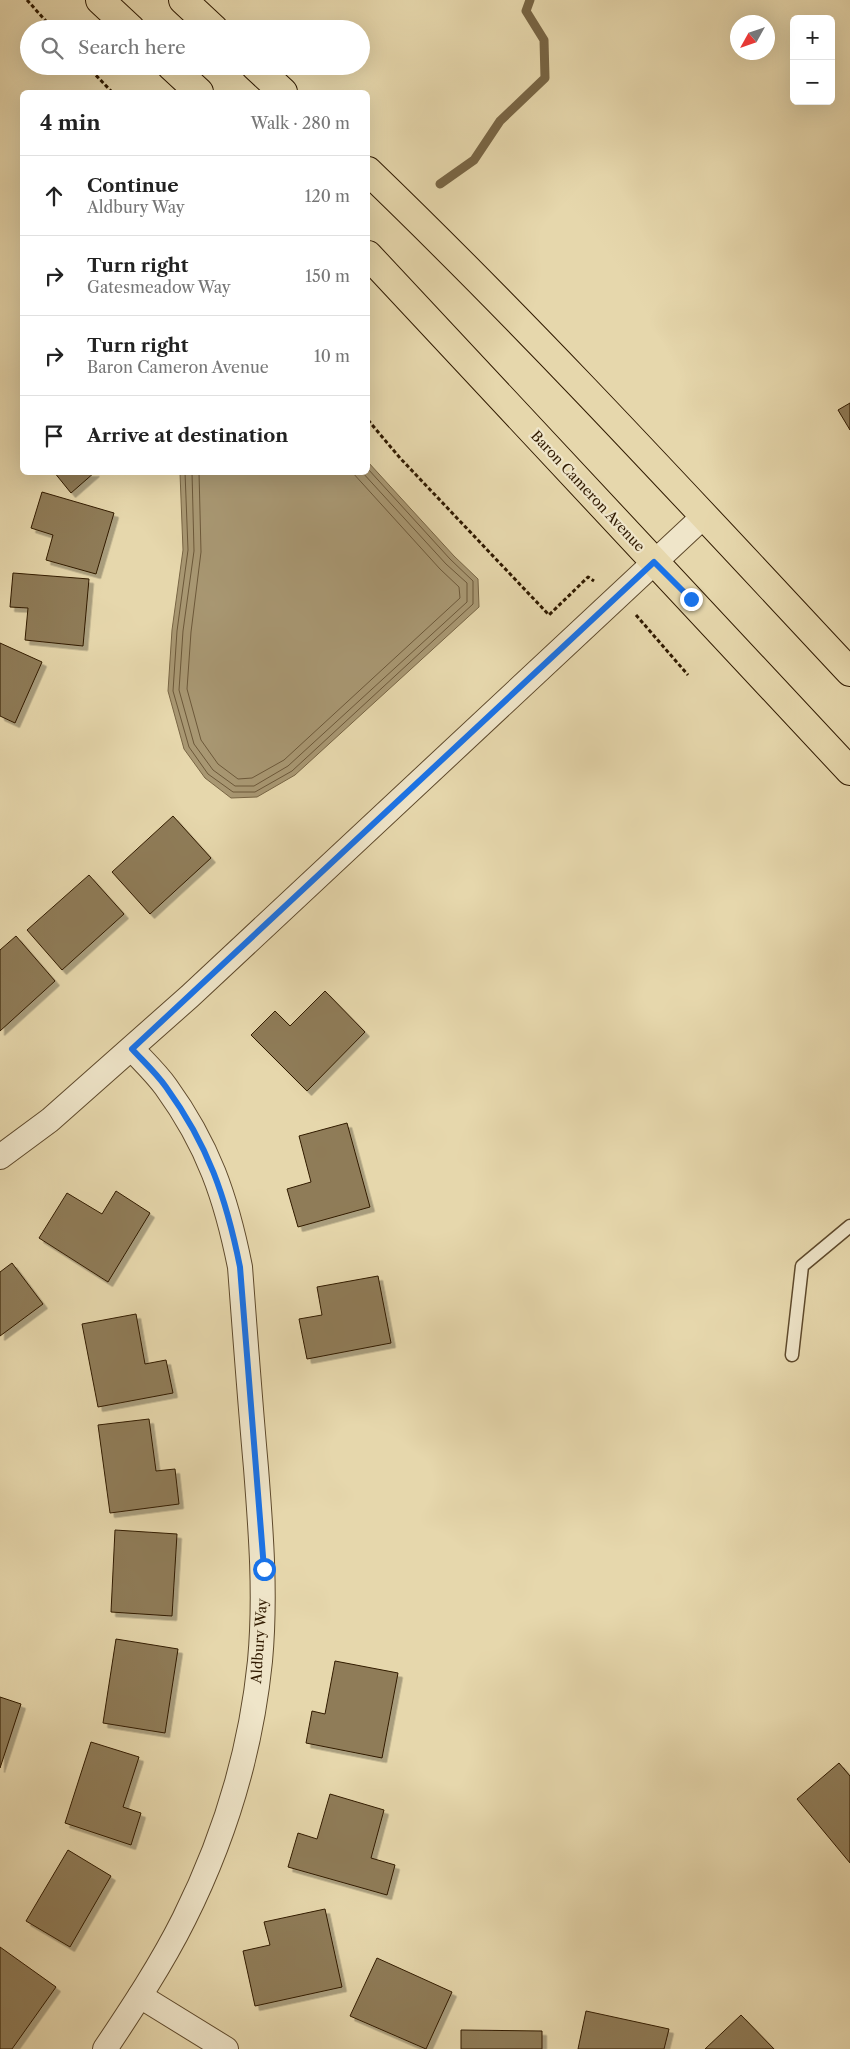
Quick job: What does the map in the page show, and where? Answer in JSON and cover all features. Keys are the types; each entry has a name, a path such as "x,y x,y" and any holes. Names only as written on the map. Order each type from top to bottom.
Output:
{"main road":[{"path":"100,0 121,20"},
{"path":"183,0 204,20"},
{"path":"181,75 197,90"},
{"path":"265,75 281,90"},
{"path":"370,173 463,263 850,672"},
{"name":"Baron Cameron Avenue","path":"370,257 850,771"}],"street":[{"path":"0,1157 50,1120 132,1049 704,516"},
{"name":"Aldbury Way","path":"105,2049 140,1996 184,1920 215,1849 249,1734 260,1660 264,1569 240,1267 231,1225 217,1180 194,1130 164,1085 132,1049"},
{"path":"140,1996 226,2049"}],"lane":[{"path":"792,1355 802,1266 850,1226"}],"path":[{"path":"27,0 45,20"},
{"path":"96,75 110,90"},
{"path":"370,422 400,458 548,615 588,577 618,596 688,675"}],"water":[{"path":"370,464 454,556 478,579 479,607 295,775 257,797 231,798 205,778 184,749 168,691 172,630 183,550 180,475 370,475"}],"building":[{"path":"850,403 850,430 838,410"},
{"path":"56,475 92,475 71,493"},
{"path":"42,492 114,513 96,574 46,560 53,535 31,528"},
{"path":"13,573 89,579 83,646 25,640 28,608 10,607"},
{"path":"0,643 42,662 15,723 0,716"},
{"path":"173,816 211,858 150,914 112,872"},
{"path":"89,875 124,914 62,970 27,930"},
{"path":"16,936 55,981 0,1031 0,950"},
{"path":"325,991 365,1032 307,1091 251,1035 275,1011 290,1026"},
{"path":"347,1123 370,1207 298,1227 287,1189 311,1182 299,1136"},
{"path":"116,1191 150,1213 108,1282 39,1238 67,1193 102,1214"},
{"path":"12,1263 43,1304 0,1336 0,1272"},
{"path":"378,1276 391,1343 307,1359 299,1319 322,1315 317,1287"},
{"path":"136,1314 145,1364 166,1360 173,1393 98,1407 82,1324"},
{"path":"149,1419 156,1471 175,1469 179,1504 110,1513 98,1425"},
{"path":"115,1530 177,1534 172,1616 111,1612"},
{"path":"116,1639 178,1649 165,1733 103,1723"},
{"path":"335,1661 398,1673 382,1758 306,1743 312,1711 325,1714"},
{"path":"0,1697 21,1704 0,1768"},
{"path":"91,1742 139,1757 123,1807 141,1813 131,1845 65,1823"},
{"path":"839,1763 850,1776 850,1863 797,1799"},
{"path":"330,1794 384,1810 371,1858 395,1865 387,1895 288,1867 298,1833 317,1839"},
{"path":"68,1850 111,1876 70,1947 26,1921"},
{"path":"325,1909 342,1987 255,2006 243,1951 270,1945 264,1922"},
{"path":"0,1947 56,1987 12,2049 0,2049"},
{"path":"377,1958 452,1992 426,2049 350,2016"},
{"path":"586,2011 669,2029 664,2049 578,2049"},
{"path":"741,2015 774,2049 705,2049"},
{"path":"461,2030 542,2031 542,2049 461,2049"}],"waterway":[{"path":"440,184 474,160 500,121 545,78 544,40 526,11 530,0"}],"route":[{"path":"264,1569 240,1267 231,1225 217,1180 194,1130 164,1085 132,1049 654,562 691,599"}]}
